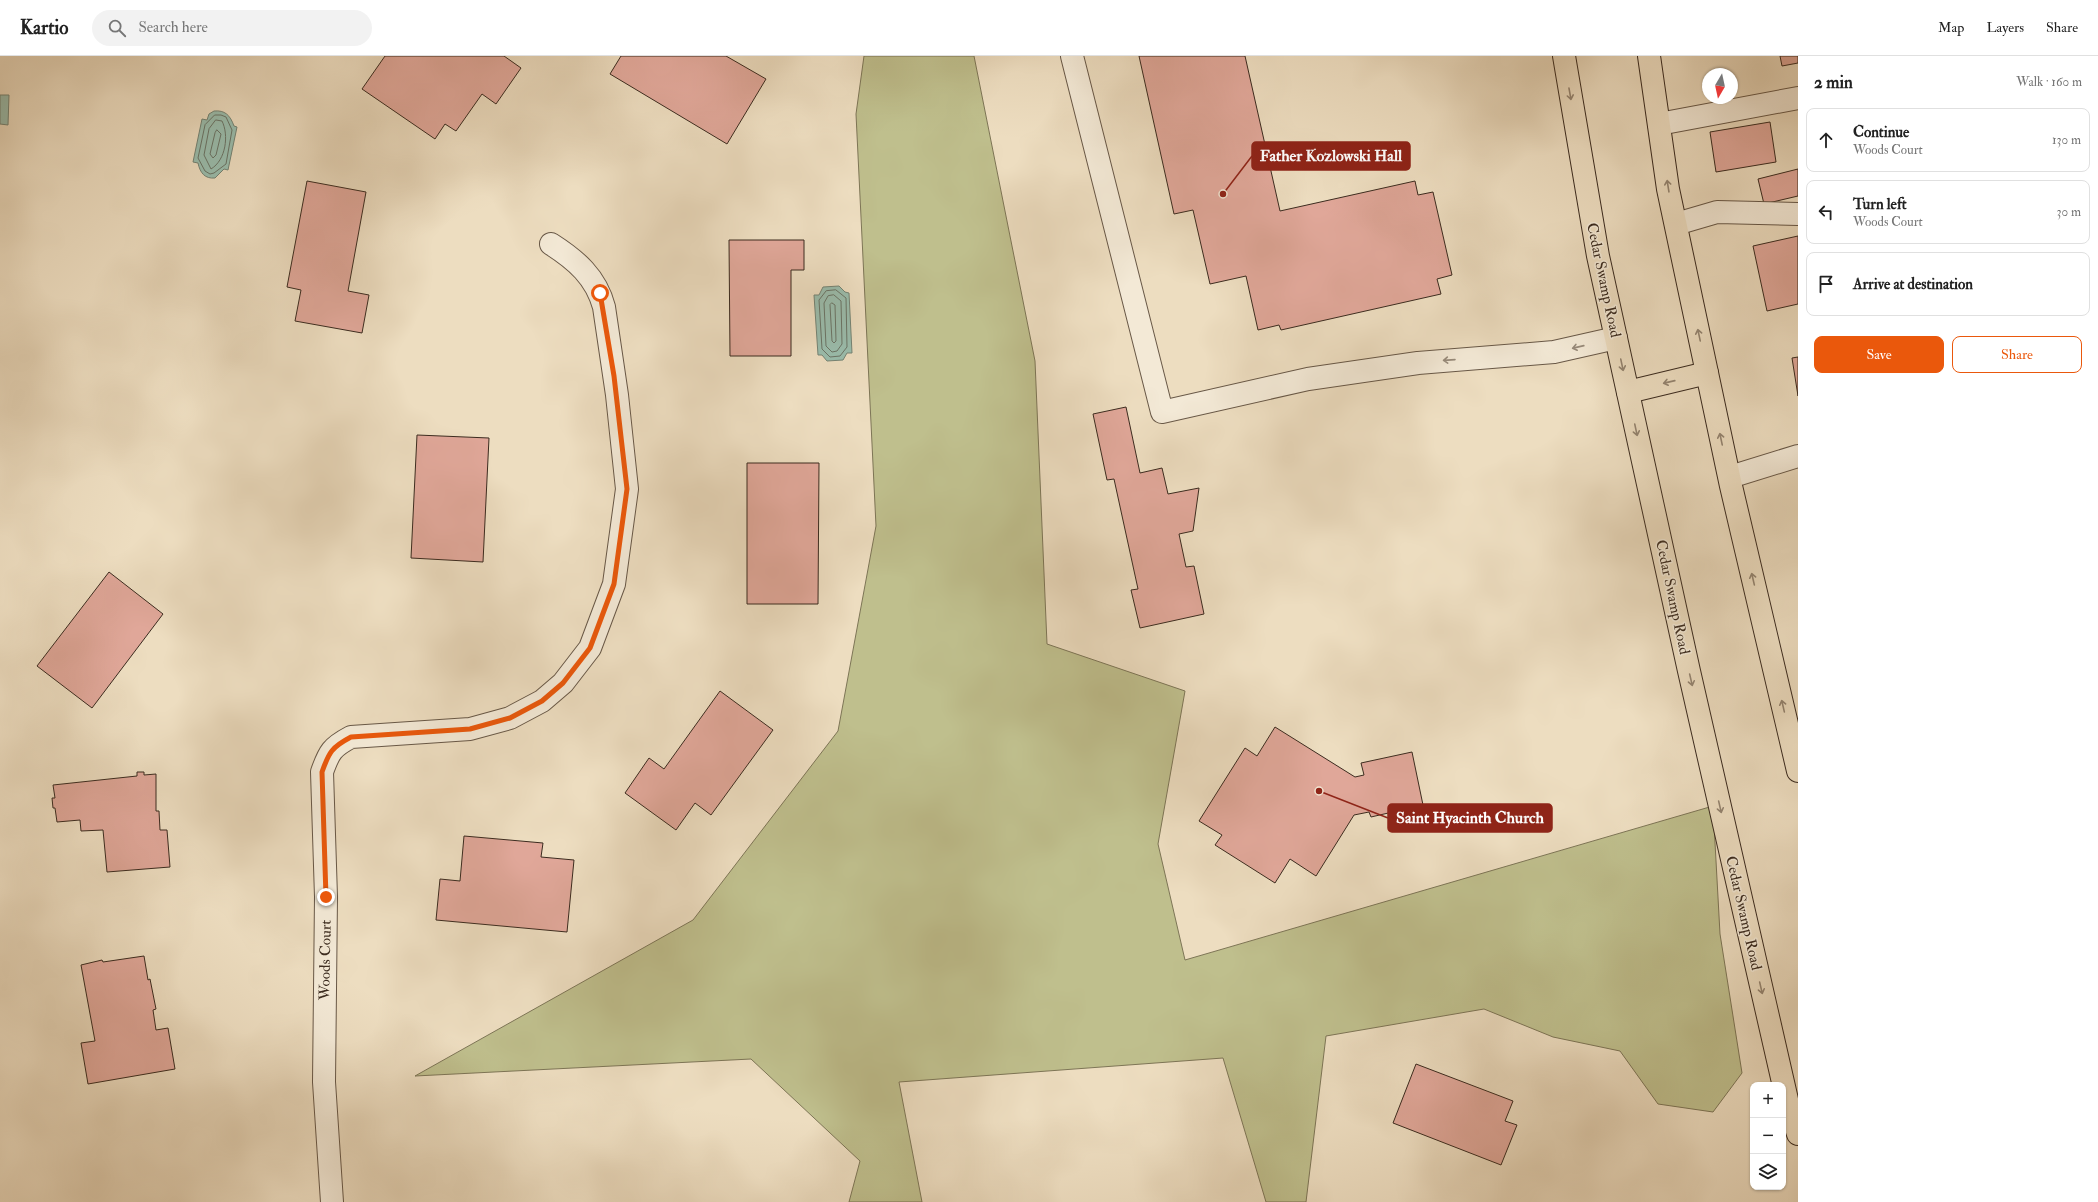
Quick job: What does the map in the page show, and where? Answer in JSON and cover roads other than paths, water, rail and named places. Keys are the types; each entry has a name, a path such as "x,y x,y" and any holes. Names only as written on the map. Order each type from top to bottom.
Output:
{"main road":[{"name":"Cedar Swamp Road","path":"1564,56 1598,256 1788,1104 1798,1134"},
{"path":"1649,56 1676,224 1707,373 1798,771"},
{"path":"1628,392 1707,373"}],"street":[{"path":"1072,56 1162,412 1308,379 1418,363 1554,352 1616,338"},
{"path":"1659,124 1798,98"},
{"path":"1676,224 1717,212 1798,214"},
{"name":"Woods Court","path":"332,1202 324,1082 326,897 322,772 328,754 336,745 351,737 470,729 510,718 542,701 563,683 590,648 614,584 627,489 617,395 604,307 600,293 588,273 572,258 551,244"},
{"path":"1730,477 1798,456"}],"water":[{"path":"0,95 9,95 8,125 0,124"},
{"path":"214,111 221,111 227,114 234,126 237,127 228,170 224,169 215,178 211,178 204,175 200,170 198,163 193,162 202,119 207,120 209,114"},
{"path":"839,286 845,292 849,293 852,353 847,353 843,360 827,361 822,355 818,355 814,295 819,295 823,287"}],"place":[{"name":"Father Kozlowski Hall","path":"1223,194"},
{"name":"Saint Hyacinth Church","path":"1319,791"}]}
